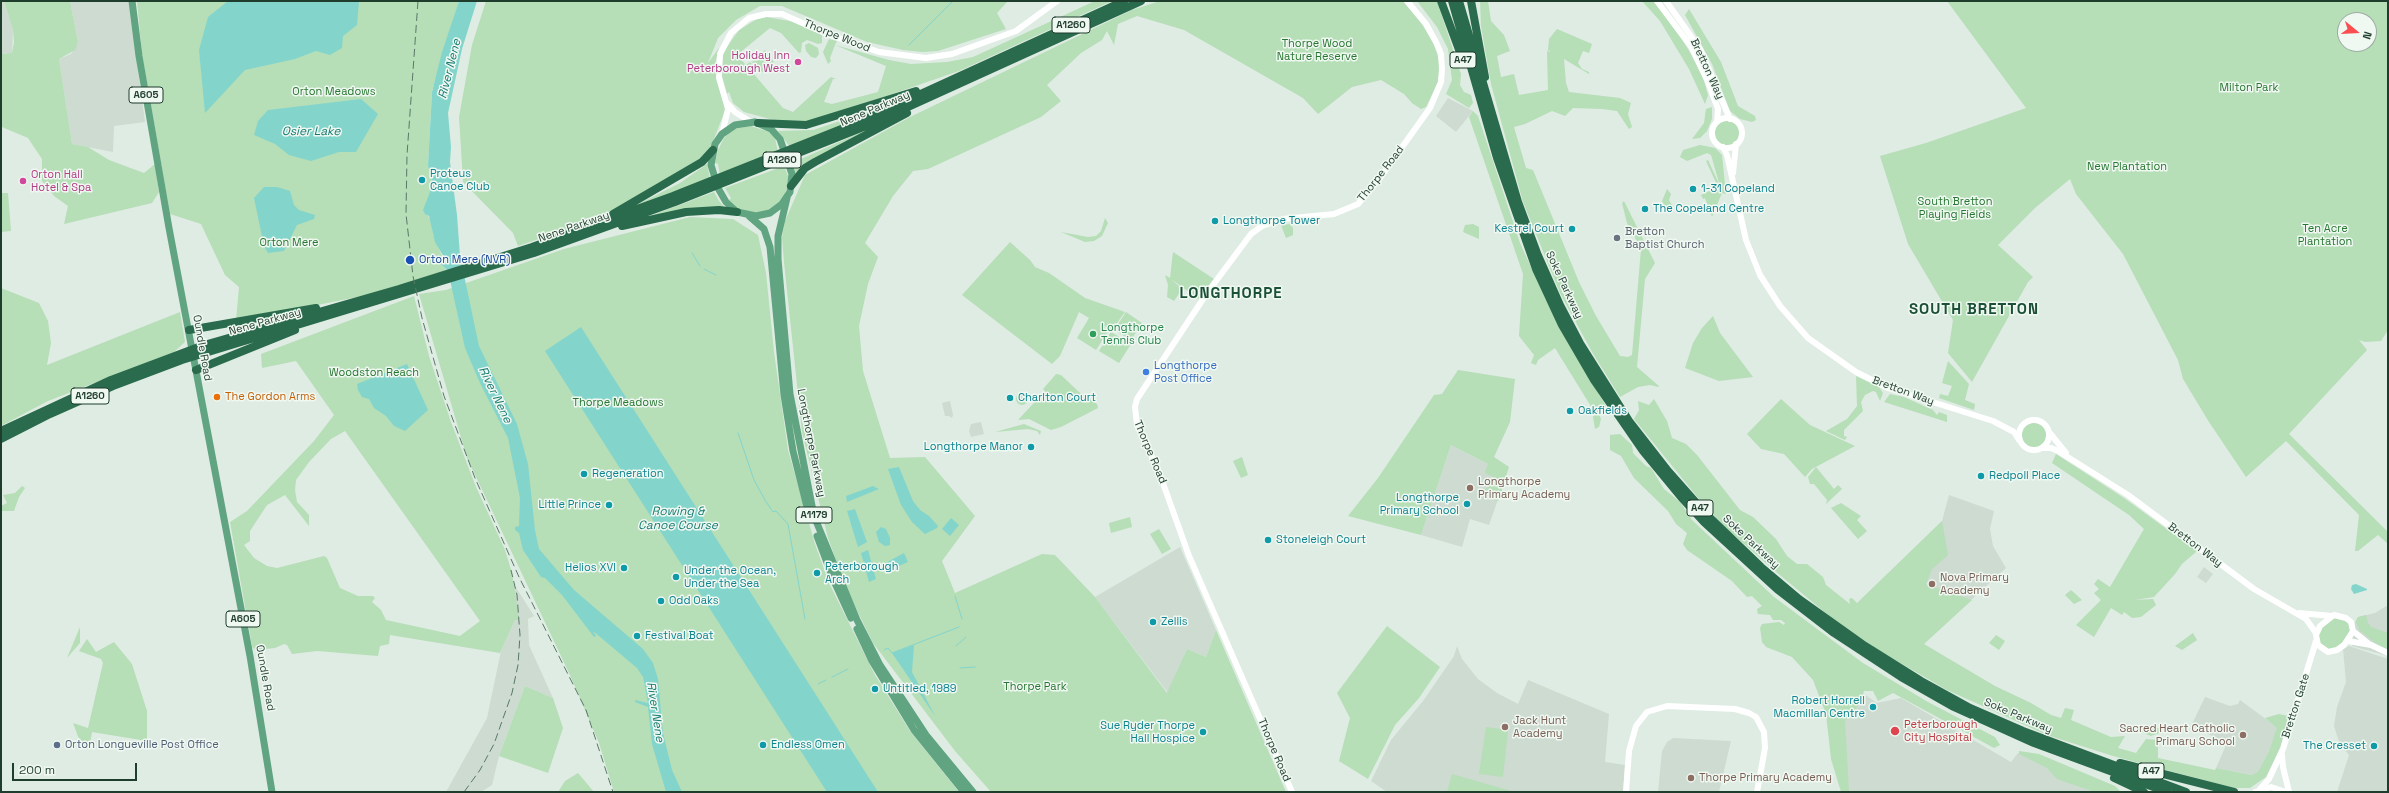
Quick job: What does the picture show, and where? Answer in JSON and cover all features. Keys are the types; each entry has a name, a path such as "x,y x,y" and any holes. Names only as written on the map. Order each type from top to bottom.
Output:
{"highway":[{"name":"Nene Parkway","path":"968,77 1124,1"},
{"name":"Nene Parkway","path":"1,431 97,386 205,348 400,292 533,250 763,168 1142,1"},
{"name":"A47","path":"1442,1 1488,116"},
{"name":"Soke Parkway","path":"1452,1 1527,247 1562,324 1608,401 1644,451 1681,497 1756,571 1811,616 1857,649 1952,706 2034,743 2074,754 2186,792"},
{"name":"Soke Parkway","path":"1458,1 1488,116"},
{"name":"A47","path":"1471,1 1488,116"},
{"path":"755,123 806,125 968,77"},
{"path":"791,186 805,168 968,77"},
{"path":"592,229 702,162 713,150"},
{"path":"592,229 686,212 719,210 737,212"},
{"path":"189,330 344,307"},
{"path":"196,370 344,307"},
{"name":"Nene Parkway","path":"1,439 106,389 181,357"},
{"name":"A47","path":"2074,754 2144,792"},
{"name":"A47","path":"2074,754 2234,792"},
{"name":"Soke Parkway","path":"2074,754 2167,792"}],"main road":[{"name":"Oundle Road","path":"132,1 139,56 250,656 272,792"},
{"path":"755,123 770,129 780,139 792,174 791,186 787,198 770,213 749,216 737,212 722,196 711,165 713,150 722,134 735,125 755,123"},
{"name":"Longthorpe Parkway","path":"787,198 778,236 778,259 790,394 814,516 854,612 880,665 926,735 973,792"},
{"name":"Longthorpe Parkway","path":"749,216 764,230 770,247 784,395 793,451 810,518 831,574 872,661 914,730 964,792"}],"street":[{"name":"Thorpe Wood","path":"722,134 727,117 727,102 718,70 723,46 737,27 757,15 774,13 786,15 826,34 879,52 926,58 952,54 1016,31 1057,1"},
{"name":"Thorpe Road","path":"1292,792 1191,562 1159,472 1137,425 1135,407 1137,398 1207,293 1251,234 1262,226 1283,219 1334,214 1358,204 1380,178 1430,108 1441,82 1442,69 1440,54 1436,42 1426,24 1407,1"},
{"name":"Bretton Way","path":"1657,1 1692,48 1708,82 1718,110 1717,122"},
{"name":"Bretton Way","path":"1666,1 1700,49 1730,119"},
{"name":"Thorpe Wood","path":"727,102 735,112 755,123"},
{"path":"1730,119 1736,122 1741,130 1740,138 1736,144 1729,147 1722,147 1717,144 1713,137 1713,129 1717,122 1730,119"},
{"name":"Bretton Way","path":"1732,180 1736,144"},
{"name":"Bretton Way","path":"1722,147 1732,180 1742,225 1751,253 1768,288 1793,322 1825,352 1856,372 1888,388 1993,421 2009,425 2022,425"},
{"path":"2029,420 2038,420 2045,425 2049,432 2048,441 2042,448 2029,450 2019,440 2019,432 2022,425 2029,420"},
{"name":"Bretton Way","path":"1993,421 2014,432 2019,440"},
{"name":"Bretton Way","path":"2049,432 2060,447 2076,461"},
{"name":"Bretton Way","path":"2042,448 2051,448 2076,461 2128,495 2254,589 2310,622 2316,633"},
{"name":"Bretton Way","path":"2295,613 2332,616"},
{"path":"2332,616 2346,618 2351,622 2353,631 2348,641 2337,650 2328,652 2324,650 2316,641 2316,633 2320,626 2332,616"},
{"path":"2353,631 2371,645 2388,653"},
{"name":"Bretton Gate","path":"2258,790 2269,779 2283,749 2311,662 2316,641"},
{"path":"2348,641 2371,645"},
{"name":"Bretton Gate","path":"2311,662 2324,650"},
{"path":"1626,792 1630,744 1638,722 1651,710 1667,706 1728,708 1749,713 1761,724 1765,738 1764,758 1757,792"},
{"name":"Bretton Gate","path":"2283,749 2283,767 2288,792"},
{"path":"2258,790 2275,788 2288,792"}],"shaded area":[{"path":"1,1 4,1 13,30 12,53 1,54"},
{"path":"70,1 129,1 145,122 114,126 113,152 72,144 59,59 71,54 78,42"},
{"path":"1448,98 1473,111 1456,132 1436,116"},
{"path":"950,401 953,415 952,418 945,416 942,403"},
{"path":"981,422 984,434 971,437 969,431 971,424"},
{"name":"Longthorpe Primary Academy","path":"1451,445 1507,474 1489,525 1470,519 1462,547 1421,535"},
{"name":"Nova Primary Academy","path":"1949,495 1994,511 1990,529 1993,546 2006,568 1923,644 1857,604 1942,521"},
{"path":"1180,547 1216,630 1206,657 1187,649 1168,693 1095,597"},
{"path":"2204,567 2213,574 2206,583 2197,577"},
{"path":"510,578 534,616 528,619 529,645 553,698 525,686 499,756 492,785 481,792 446,792 487,718 501,651 515,620"},
{"path":"2388,605 2388,656 2352,646 2355,622 2358,617 2375,613"},
{"name":"Jack Hunt Academy","path":"1457,646 1462,659 1478,679 1497,693 1518,704 1528,680 1609,714 1605,762 1625,765 1623,792 1387,792 1371,781 1391,740 1423,701 1454,656"},
{"path":"2349,646 2388,659 2388,792 2337,792 2349,755 2340,745 2334,726 2337,707 2346,682 2343,649"},
{"name":"Peterborough City Hospital","path":"1854,674 1864,694 1877,703 1901,698 2011,762 2018,753 2113,792 1842,792 1830,709"},
{"name":"Sacred Heart Catholic Primary School","path":"2205,697 2230,706 2238,704 2240,700 2278,728 2258,773 2253,775 2216,768 2227,743 2191,726"},
{"name":"Thorpe Primary Academy","path":"1673,738 1731,741 1719,792 1658,792 1662,751 1667,742"}],"green space":[{"path":"4,1 70,1 78,42 75,50 59,59 72,144 88,147 109,160 144,173 155,164 159,192 152,203 64,224 68,206 54,196 42,181 42,159 28,138 2,127 1,54 12,53 14,42 13,30"},
{"name":"Orton Meadows","path":"137,1 459,1 432,91 428,166 433,184 427,214 432,223 433,234 444,261 437,256 446,270 383,292 236,321 239,287 225,275 201,224 170,214 142,54"},
{"path":"486,1 1008,1 997,13 1006,29 938,51 923,52 903,50 867,42 782,6 760,6 736,20 718,38 708,63 719,48 715,64 726,108 710,149 701,161 592,221 518,246 513,233 463,182 459,117 472,45"},
{"path":"1095,1 1112,1 959,71 811,122 781,122 744,112 733,103 729,92 727,94 722,76 722,59 724,51 739,30 757,19 766,17 796,22 822,35 822,43 818,44 807,40 802,43 801,52 799,53 781,33 770,28 737,55 746,65 750,62 756,68 752,72 783,108 793,112 831,77 836,79 833,79 824,102 832,104 878,92 886,66 835,45 889,60 911,64 947,62 973,57"},
{"name":"Thorpe Park","path":"1160,1 1403,1 1422,24 1435,46 1440,64 1438,82 1426,107 1421,109 1412,103 1404,94 1381,80 1352,87 1318,114 1303,98 1184,30 1137,16 1118,24 1114,45 1107,31 1102,40 1081,53 1047,85 1061,101 1041,117 928,169 913,171 893,196 865,243 878,257 868,284 859,326 863,371 890,458 925,457 975,516 942,561 955,593 1042,554 1055,555 1095,597 1167,693 1187,649 1206,657 1216,630 1286,792 991,792 955,751 873,643 847,590 828,538 802,432 784,262 782,237 785,221 805,175 910,117 1132,10"},
{"path":"1417,1 1437,1 1461,74 1460,85 1464,92 1471,95 1473,103 1469,108 1446,94 1452,80 1448,49 1437,27"},
{"path":"1480,1 1488,1 1491,21 1504,35 1510,51 1497,56 1501,77 1514,74 1519,95 1548,90 1547,51 1551,52 1548,50 1549,39 1557,29 1592,44 1589,53 1583,51 1578,63 1582,69 1589,72 1589,74 1564,59 1566,83 1569,92 1620,98 1631,103 1628,114 1632,127 1629,129 1617,111 1573,108 1565,116 1552,111 1525,124 1514,127 1526,168 1533,170 1579,282 1596,316 1620,356 1628,357 1632,355 1641,249 1627,223 1622,203 1624,201 1655,263 1645,279 1637,367 1659,386 1658,387 1650,385 1638,387 1620,397 1592,352 1560,293 1523,202 1491,84 1481,26"},
{"path":"1642,1 1653,1 1674,26 1703,77 1708,95 1705,104 1689,69 1660,21"},
{"path":"1947,1 2388,1 2388,330 2381,341 2365,342 2359,340 2367,350 2289,434 2388,532 2388,544 2378,535 2358,551 2355,551 2359,515 2286,441 2246,477 2209,422 2183,379 2178,360 2123,254 2076,194 2070,179 2035,208 1998,245 2033,277 2028,282 1972,382 1948,353 1953,320 1908,244 1880,156 1926,143 2026,108"},
{"path":"1689,9 1721,62 1738,106 1755,116 1756,120 1752,122 1740,119 1730,111 1712,64 1685,15"},
{"path":"829,39 837,41 830,58 831,61 828,64 823,52"},
{"path":"809,43 818,48 819,54 816,58 811,57 806,51 805,45"},
{"path":"765,50 774,62 762,72 752,62"},
{"path":"903,100 790,147 778,131 813,130"},
{"path":"1712,107 1712,119 1707,131 1700,138 1692,139 1704,123 1706,109"},
{"path":"1473,111 1478,116 1520,243 1545,298 1571,348 1606,406 1598,412 1601,419 1599,427 1595,429 1593,417 1595,413 1555,348 1538,360 1536,365 1531,363 1534,355 1519,336 1523,274 1469,117"},
{"path":"1727,118 1737,123 1742,133 1737,143 1727,148 1717,143 1712,133 1717,123"},
{"path":"884,122 796,177 792,163"},
{"path":"751,126 769,132 775,138 778,152 720,176 718,164 715,163 718,150 724,138 733,129"},
{"path":"1700,145 1715,148 1722,155 1726,194 1722,193 1711,155 1707,153 1687,161 1680,157 1683,150"},
{"path":"1708,160 1722,193 1712,217 1705,198 1703,199 1701,195 1718,187 1706,161"},
{"path":"707,164 710,179 617,215 680,183"},
{"path":"784,166 788,176 790,176 785,194 779,204 762,214 740,210 729,200 731,198 725,188"},
{"path":"1667,189 1671,194 1669,200 1673,207 1667,210 1662,201"},
{"path":"714,192 726,209 642,219"},
{"path":"1,193 8,193 11,231 1,232"},
{"name":"Thorpe Meadows","path":"690,217 733,219 758,235 766,273 774,352 788,450 815,544 829,583 875,675 910,731 959,792 614,792 599,743 570,675 467,458 419,294 446,290 564,249"},
{"path":"1105,218 1108,223 1102,236 1094,241 1085,242 1061,232 1088,237 1096,236 1101,231"},
{"path":"1290,224 1293,228 1293,235 1286,238 1281,225"},
{"path":"1473,224 1479,227 1479,239 1463,232 1465,225"},
{"path":"1010,242 1030,260 1035,267 1049,273 1085,298 1125,312 1112,330 1098,323 1109,330 1096,350 1077,338 1089,318 1079,312 1060,356 1052,364 962,295"},
{"path":"1173,252 1214,279 1200,300 1171,279 1182,289 1174,301 1167,297 1168,285 1165,275 1170,278"},
{"path":"1,288 39,303 48,321 51,343 47,365 180,312 185,342 174,352 48,401 1,426"},
{"name":"Woodston Reach","path":"414,296 429,356 451,422 476,487 505,550 512,573 519,620 515,620 500,653 390,635 389,644 380,646 378,656 317,651 292,654 287,645 284,644 275,648 256,650 252,647 230,522 247,511 314,441 334,415 296,361 262,368 261,354","holes":["345,431 480,621 460,636 386,620 381,610 372,602 375,598 373,596 358,596 340,588 327,558 324,556 277,568 267,566 254,558 244,545 250,541 250,531 267,505 285,495 309,526 309,515 297,502 295,490 296,480 309,462 331,439"]},
{"name":"Longthorpe Tennis Club","path":"1126,312 1142,323 1131,340 1114,330"},
{"path":"1713,316 1720,333 1753,377 1719,381 1685,368 1693,343 1702,328"},
{"path":"1111,332 1131,344 1119,363 1099,351"},
{"path":"1948,361 1969,384 1965,400 1975,404 1974,410 1939,398 1940,394 1948,396 1952,386 1942,383"},
{"path":"1458,370 1515,379 1510,422 1494,457 1509,467 1504,482 1485,472 1488,464 1451,445 1421,535 1348,516 1378,478 1434,395 1442,394"},
{"path":"1056,374 1061,375 1079,392 1097,404 1098,408 1061,427 1051,430 1029,419 1018,420 1045,391 1043,389"},
{"path":"1856,376 1879,387 1883,393 1880,401 1876,392 1873,391 1865,395 1861,402 1863,411 1844,430 1844,436 1847,437 1845,440 1826,431 1847,419 1857,406"},
{"path":"1024,393 1027,394 1027,404 1020,405 1017,404 1016,397 1017,394"},
{"path":"1890,394 1904,397 1933,410 1937,415 1939,412 1947,415 1947,422 1884,402"},
{"path":"1654,399 1667,421 1672,438 1686,444 1697,455 1740,510 1753,517 1776,539 1787,556 1797,564 1807,564 1823,577 1826,585 1850,604 1849,599 1852,598 1857,603 1942,521 1948,555 1932,569 1926,584 1972,600 1924,644 1995,686 2031,703 2051,715 2061,718 2065,708 2074,710 2071,720 2111,737 2125,736 2118,748 2136,753 2146,739 2158,740 2158,758 2215,770 2216,768 2252,775 2258,772 2269,751 2277,728 2265,718 2279,714 2288,716 2281,746 2266,777 2250,788 2234,788 2113,756 2047,735 1947,690 1878,650 1833,619 1775,571 1728,530 1699,499 1634,419 1639,410 1638,401 1649,405"},
{"path":"1781,399 1810,425 1855,446 1812,469 1805,477 1784,454 1761,449 1747,434"},
{"path":"2034,420 2045,424 2049,435 2045,446 2034,450 2023,446 2019,435 2023,424"},
{"path":"1024,424 1041,431 1040,435 1037,431 1028,429 995,432"},
{"path":"1620,434 1632,445 1633,453 1646,466 1651,468 1664,489 1680,502 1692,520 1774,597 1863,663 1928,702 1995,737 2000,745 1994,748 1893,693 1878,701 1873,691 1864,691 1856,709 1845,721 1849,792 1841,792 1831,759 1826,714 1813,680 1792,657 1766,647 1762,642 1760,628 1762,624 1779,622 1784,625 1785,623 1781,620 1773,620 1770,615 1758,614 1757,609 1762,606 1752,596 1747,597 1732,581 1687,550 1683,544 1687,533 1676,524 1668,511 1634,478 1621,456 1610,450 1610,435"},
{"path":"2056,454 2124,498 2197,551 2182,564 2154,597 2134,600 2153,599 2156,605 2141,617 2132,618 2124,612 2122,615 2111,608 2094,637 2076,625 2101,600 2094,593 2099,589 2094,584 2098,579 2110,587 2144,529 2129,515 2052,463"},
{"path":"1242,457 1248,475 1241,478 1233,461"},
{"path":"1816,467 1834,489 1838,485 1842,489 1826,504 1827,500 1814,484 1810,484 1808,477"},
{"path":"1491,480 1504,484 1498,501 1481,493 1489,486"},
{"path":"22,486 25,488 19,497 14,511 1,511 1,506 7,503 3,495 15,493"},
{"path":"1841,503 1861,516 1857,520 1867,531 1858,539 1831,508"},
{"path":"1130,517 1132,527 1111,533 1109,523"},
{"path":"1159,529 1171,549 1162,554 1150,534"},
{"path":"2071,590 2082,600 2074,604 2065,595"},
{"path":"2340,615 2353,628 2337,650 2322,648 2316,635 2320,626"},
{"path":"2366,615 2368,623 2371,627 2388,633 2388,649 2378,645 2359,630 2356,621 2358,617"},
{"path":"1387,626 1440,667 1419,698 1395,725 1368,779 1339,761 1350,718 1337,693"},
{"path":"80,627 80,643 67,658"},
{"path":"2193,633 2197,640 2182,650 2175,646"},
{"path":"1996,635 2005,641 1999,650 1989,643"},
{"path":"87,639 96,652 114,642 132,664 147,711 147,741 92,732 89,749 82,747 73,723 88,728 103,663 101,659 79,651"},
{"path":"525,686 553,698 563,728 548,773 499,756"},
{"path":"1486,727 1508,730 1503,777 1479,774"},
{"path":"2143,728 2160,728 2160,733 2151,736 2142,732"},
{"path":"2019,751 2039,754 2115,786 2121,792 2095,792 2057,779 2047,768 2019,754"},
{"path":"578,773 594,792 558,792 565,781"},
{"path":"1452,774 1515,792 1447,792"}],"water":[{"path":"228,1 359,1 357,25 343,36 342,48 330,55 316,51 295,59 245,70 205,113 199,50 208,17"},
{"name":"River Nene","path":"459,1 477,1 462,49 448,113 451,147 450,162 457,215 460,256 479,346 517,424 528,464 535,530 539,549 574,590 643,649 653,663 658,679 663,733 672,770 682,792 666,792 652,744 648,707 635,702 635,700 648,703 643,677 637,668 593,631 596,636 594,637 562,595 545,578 541,577 523,550 519,533 515,530 515,527 519,526 520,498 508,438 480,383 465,348 448,271 435,258 437,256 442,261 445,259 435,242 429,216 425,214 423,210 433,184 428,166 432,92 442,52"},
{"name":"Osier Lake","path":"361,99 378,114 356,152 339,152 311,161 289,155 275,144 254,135 258,121 268,110"},
{"name":"Orton Mere","path":"264,187 277,187 290,191 294,205 299,210 315,215 314,219 297,225 284,251 268,253 264,246 254,198"},
{"name":"Rowing & Canoe Course","path":"581,327 878,792 827,792 545,351"},
{"path":"407,364 428,410 405,431 394,426 386,416 374,408 369,399 362,397 358,390 357,384"},
{"path":"899,467 913,501 920,510 929,516 938,526 925,534 912,522 901,505 888,469"},
{"path":"873,486 879,489 847,502 846,496"},
{"path":"855,509 867,542 858,547 847,511"},
{"path":"951,518 959,525 950,536 942,529"},
{"path":"881,527 886,529 890,538 890,545 885,546 879,542 876,532"},
{"path":"868,550 876,579 869,582 861,553"},
{"path":"904,553 908,562 885,572 882,565"},
{"path":"2356,584 2367,590 2354,594 2351,589 2352,585"},
{"path":"914,645 912,672 935,716 892,653"}],"waterway":[{"path":"909,45 953,1"},
{"path":"692,253 700,266"},
{"path":"704,269 716,275"},
{"path":"738,433 754,480 773,512 776,511 788,524 805,619"},
{"path":"955,596 962,619"},
{"path":"884,650 888,648 892,653 959,627"},
{"path":"956,646 966,637"},
{"path":"960,668 975,667"},
{"path":"832,677 848,669"},
{"path":"818,684 826,680"}],"railway":[{"path":"418,1 407,155 406,214 413,276 422,318 444,396 475,478 519,577 586,710 613,792"},
{"path":"464,792 480,770 494,744 512,693 518,665 520,635 517,595 511,570"}],"place":[{"name":"Holiday Inn Peterborough West","path":"798,62"},
{"name":"Proteus Canoe Club","path":"422,180"},
{"name":"Orton Hall Hotel & Spa","path":"23,181"},
{"name":"1-31 Copeland","path":"1693,189"},
{"name":"The Copeland Centre","path":"1645,209"},
{"name":"Longthorpe Tower","path":"1215,221"},
{"name":"Kestrel Court","path":"1572,229"},
{"name":"Bretton Baptist Church","path":"1617,238"},
{"name":"Orton Mere (NVR)","path":"410,260"},
{"name":"Longthorpe Tennis Club","path":"1093,334"},
{"name":"Longthorpe Post Office","path":"1146,372"},
{"name":"The Gordon Arms","path":"217,397"},
{"name":"Charlton Court","path":"1010,398"},
{"name":"Oakfields","path":"1570,411"},
{"name":"Longthorpe Manor","path":"1031,447"},
{"name":"Regeneration","path":"584,474"},
{"name":"Redpoll Place","path":"1981,476"},
{"name":"Longthorpe Primary Academy","path":"1470,488"},
{"name":"Longthorpe Primary School","path":"1467,504"},
{"name":"Little Prince","path":"609,505"},
{"name":"Stoneleigh Court","path":"1268,540"},
{"name":"Helios XVI","path":"624,568"},
{"name":"Peterborough Arch","path":"817,573"},
{"name":"Under the Ocean, Under the Sea","path":"676,577"},
{"name":"Nova Primary Academy","path":"1932,584"},
{"name":"Odd Oaks","path":"661,601"},
{"name":"Zellis","path":"1153,622"},
{"name":"Festival Boat","path":"637,636"},
{"name":"Untitled, 1989","path":"875,689"},
{"name":"Robert Horrell Macmillan Centre","path":"1873,707"},
{"name":"Jack Hunt Academy","path":"1505,727"},
{"name":"Peterborough City Hospital","path":"1895,731"},
{"name":"Sue Ryder Thorpe Hall Hospice","path":"1203,732"},
{"name":"Sacred Heart Catholic Primary School","path":"2243,735"},
{"name":"Orton Longueville Post Office","path":"57,745"},
{"name":"Endless Omen","path":"763,745"},
{"name":"The Cresset","path":"2374,746"},
{"name":"Thorpe Primary Academy","path":"1691,778"}],"district":[{"name":"LONGTHORPE","path":"1231,294"},
{"name":"SOUTH BRETTON","path":"1974,310"}],"park label":[{"name":"Thorpe Wood Nature Reserve","path":"1317,50"},
{"name":"Milton Park","path":"2249,88"},
{"name":"New Plantation","path":"2127,167"},
{"name":"South Bretton Playing Fields","path":"1955,208"},
{"name":"Ten Acre Plantation","path":"2325,235"}]}
